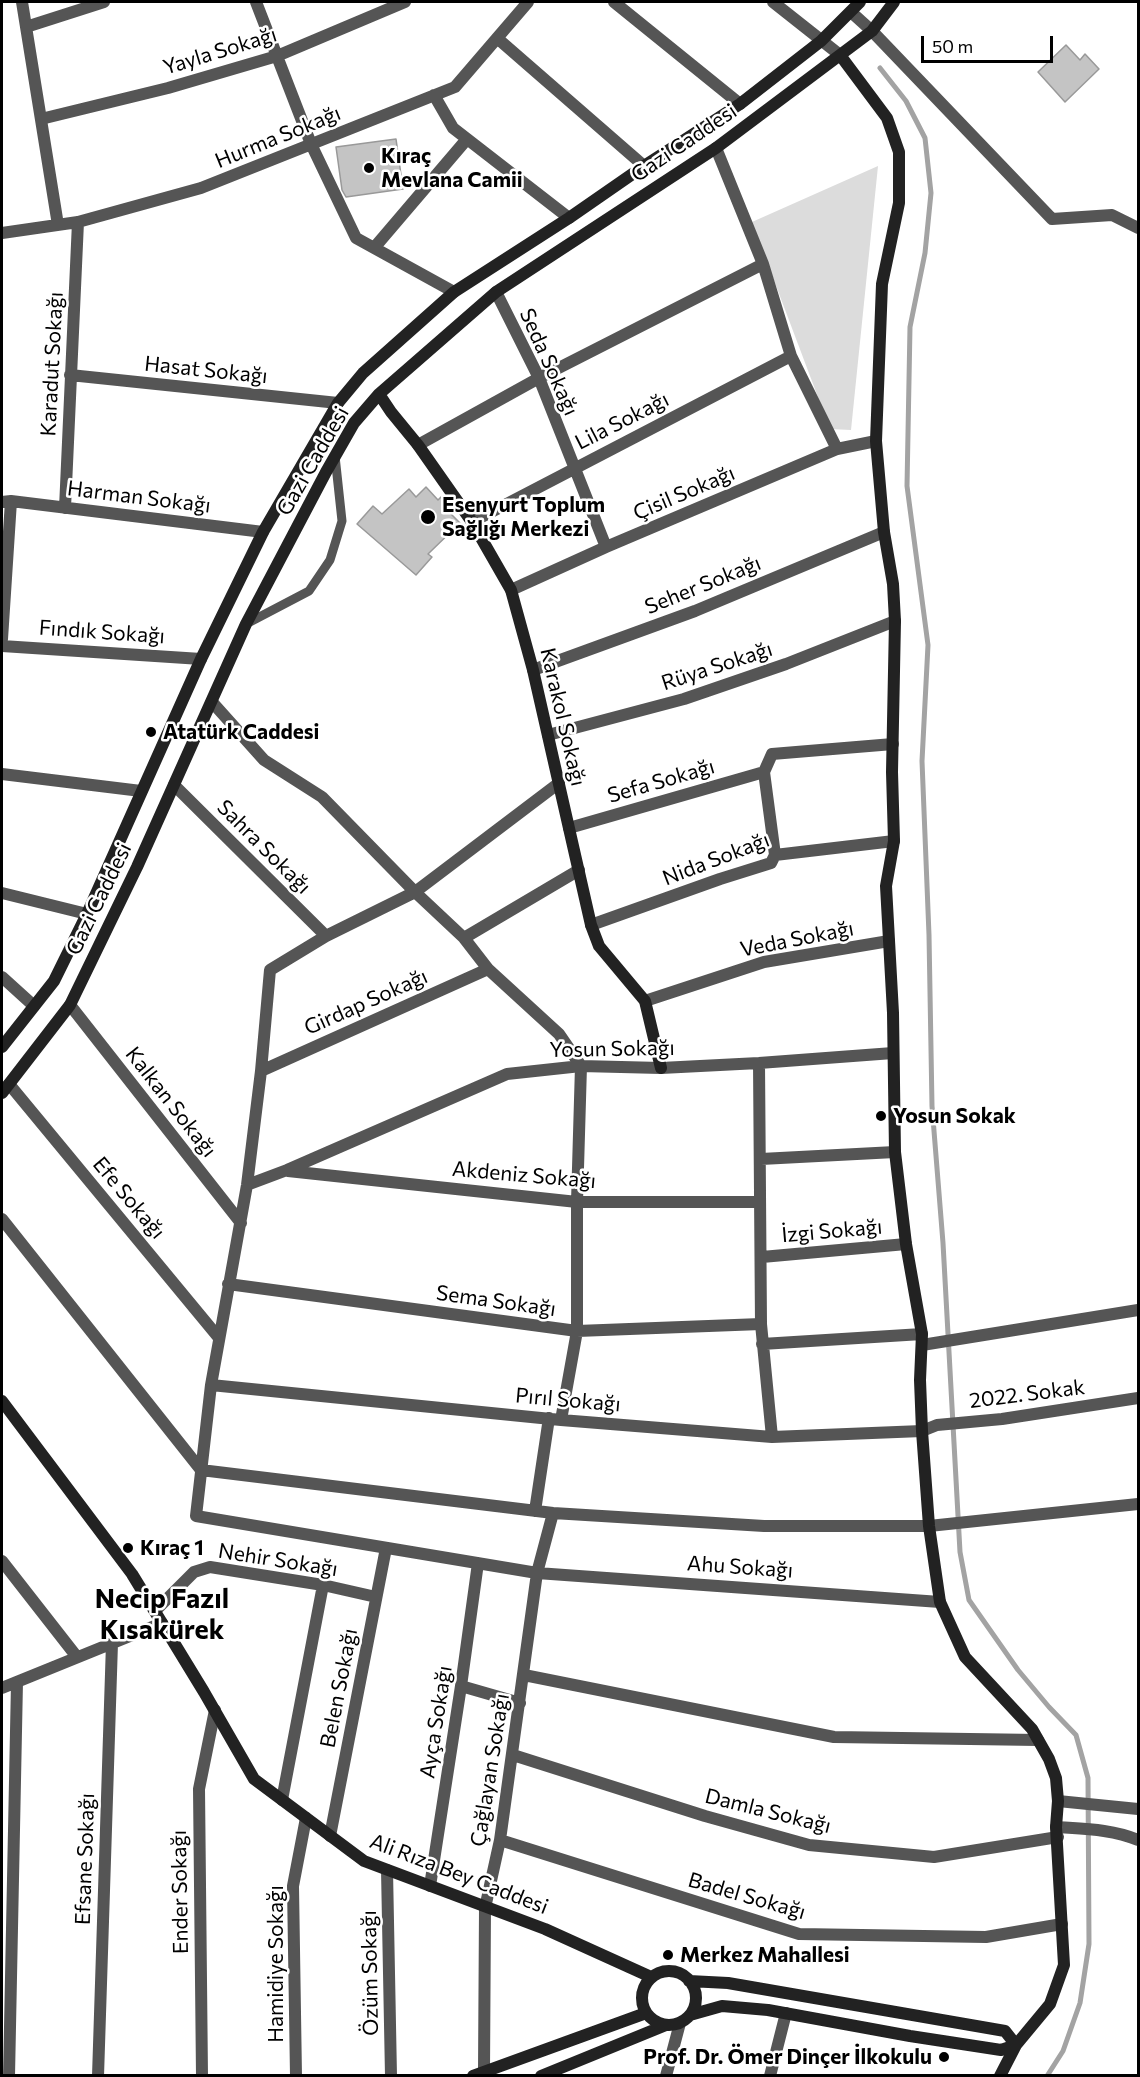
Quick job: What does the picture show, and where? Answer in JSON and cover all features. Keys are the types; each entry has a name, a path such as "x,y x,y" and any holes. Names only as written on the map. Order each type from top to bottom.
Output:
{"street":[{"path":"22,2 58,225"},
{"path":"26,27 104,2"},
{"path":"256,2 311,144 356,238 454,292"},
{"name":"Yayla Sokağı","path":"41,119 168,88 277,56 405,2"},
{"name":"Hurma Sokağı","path":"2,233 78,222 201,188 455,87 526,2"},
{"path":"614,2 740,104"},
{"path":"773,2 840,55 886,118 899,152 899,203 882,284 876,441 895,621 894,841 886,886 895,1152 906,1244 926,1341 920,1380 922,1431 934,1525 940,1602 964,1657 1032,1729 1049,1759 1062,1802 1060,1831 1064,1965 1050,2004 1016,2045 1000,2076"},
{"name":"Gazi Caddesi","path":"2,1047 54,981 87,914 201,659 263,532 338,403 363,373 454,292 740,104 820,41 860,2"},
{"name":"Gazi Caddesi","path":"5,1088 70,1005 137,867 246,624 354,423 379,394 496,292 716,148 872,31 894,2"},
{"path":"851,12 872,31 1052,219 1112,214 1138,228"},
{"path":"496,38 644,166"},
{"path":"434,95 453,128 569,218"},
{"path":"374,248 467,139"},
{"path":"716,148 763,264 791,356 837,449"},
{"name":"Karadut Sokağı","path":"65,508 78,222"},
{"path":"418,445 539,378 763,264"},
{"name":"Seda Sokağı","path":"496,292 539,378 606,548"},
{"name":"Lila Sokağı","path":"472,522 791,356"},
{"name":"Hasat Sokağı","path":"70,375 338,403"},
{"name":"Karakol Sokağı","path":"379,394 472,522 511,590 533,670 591,925 599,946 645,1001 661,1068"},
{"name":"Çisil Sokağı","path":"511,590 837,449 876,441"},
{"path":"2,639 6,501"},
{"name":"Harman Sokağı","path":"6,501 263,532"},
{"name":"Seher Sokağı","path":"533,670 695,611 884,532"},
{"name":"Rüya Sokağı","path":"548,735 684,699 786,664 895,621"},
{"name":"Fındık Sokağı","path":"2,646 201,659"},
{"path":"212,702 264,760 322,797 415,892 464,938 488,969 559,1034 581,1066 577,1202 577,1331 535,1510"},
{"path":"775,855 764,772 772,754 893,744"},
{"name":"Sefa Sokağı","path":"569,828 764,772"},
{"path":"2,774 141,791"},
{"path":"201,1470 211,1385 247,1185 270,970 326,936 415,892 559,783"},
{"name":"Sahra Sokağı","path":"174,785 326,936"},
{"name":"Nida Sokağı","path":"591,925 771,863 775,855 894,841"},
{"path":"464,938 579,870"},
{"path":"2,893 87,914"},
{"name":"Veda Sokağı","path":"645,1001 764,962 889,941"},
{"name":"Girdap Sokağı","path":"261,1071 488,969"},
{"path":"2,977 34,1006"},
{"name":"Kalkan Sokağı","path":"70,1005 241,1223"},
{"name":"Yosun Sokağı","path":"247,1185 287,1170 507,1074 581,1066 661,1068 893,1053"},
{"path":"759,1063 761,1324 772,1437"},
{"name":"Efe Sokağı","path":"5,1088 219,1338"},
{"path":"761,1159 895,1152"},
{"name":"Akdeniz Sokağı","path":"287,1170 577,1202 759,1202"},
{"path":"2,1219 201,1470 553,1513 764,1526 934,1525 1138,1504"},
{"name":"İzgi Sokağı","path":"762,1257 906,1244"},
{"name":"Sema Sokağı","path":"228,1284 577,1331 761,1324"},
{"path":"762,1344 964,1339 1138,1310"},
{"name":"Pırıl Sokağı","path":"211,1385 555,1419 772,1437 922,1431"},
{"name":"2022. Sokak","path":"922,1431 937,1425 1002,1419 1138,1398"},
{"name":"Ali Rıza Bey Caddesi","path":"2,1401 132,1574 254,1779 364,1861 546,1929 651,1977"},
{"name":"Ahu Sokağı","path":"201,1470 196,1516 537,1573 940,1602"},
{"name":"Çağlayan Sokağı","path":"479,2073 485,1908 500,1840 537,1573 553,1513"},
{"name":"Belen Sokağı","path":"330,1836 386,1548"},
{"path":"2,1561 77,1657"},
{"name":"Ayça Sokağı","path":"430,1886 478,1563"},
{"name":"Nehir Sokağı","path":"154,1611 194,1572 210,1567 323,1585 376,1597"},
{"path":"282,1800 323,1585"},
{"path":"2,1688 162,1623"},
{"name":"Efsane Sokağı","path":"98,2076 112,1643"},
{"path":"524,1675 834,1737 1038,1740"},
{"path":"9,2076 17,1682"},
{"path":"461,1686 520,1703"},
{"name":"Ender Sokağı","path":"202,2076 199,1789 215,1710"},
{"name":"Damla Sokağı","path":"513,1755 705,1816 809,1845 934,1857 1060,1831 1097,1830 1124,1834 1138,1840"},
{"path":"1062,1802 1138,1809"},
{"name":"Hamidiye Sokağı","path":"296,2076 293,1886 306,1818"},
{"name":"Badel Sokağı","path":"500,1840 799,1934 986,1937 1062,1923"},
{"name":"Özüm Sokağı","path":"387,1870 391,2076"},
{"path":"666,2025 651,2019 646,2013 642,1998 646,1983 651,1977 670,1971 684,1976 689,1981 696,1998 685,2019 666,2076"},
{"path":"689,1981 728,1983 1005,2031 1016,2045"},
{"path":"541,2076 571,2070 666,2025 722,2006 786,2013 993,2049 1001,2050 1016,2045"},
{"path":"479,2073 646,2013"},
{"path":"770,2076 786,2013"}],"lane":[{"path":"246,624 309,591 330,560 342,521 335,456"}],"shaded area":[{"path":"878,166 851,430 830,429 752,222"}],"building":[{"path":"1066,45 1080,60 1085,54 1099,69 1065,102 1038,72"},
{"name":"Kıraç Mevlana Camii","path":"396,139 403,189 346,197 342,190 336,147"},
{"path":"426,487 438,500 441,497 450,507 447,510 460,523 428,554 432,557 416,575 357,524 373,506 382,514 409,489 416,497"}],"waterway":[{"path":"880,68 906,101 925,138 931,193 925,253 910,327 907,486 928,645 922,761 929,935 932,1106 943,1243 960,1552 969,1600 1018,1670 1076,1735 1088,1778 1089,1944 1080,2003 1063,2051 1047,2076"}],"place":[{"name":"Kıraç Mevlana Camii","path":"369,168"},
{"name":"Esenyurt Toplum Sağlığı Merkezi","path":"428,517"},
{"name":"Atatürk Caddesi","path":"151,732"},
{"name":"Yosun Sokak","path":"881,1116"},
{"name":"Kıraç 1","path":"128,1548"},
{"name":"Merkez Mahallesi","path":"668,1955"},
{"name":"Prof. Dr. Ömer Dinçer İlkokulu","path":"944,2057"}],"district":[{"name":"Necip Fazıl Kısakürek","path":"162,1614"}]}
